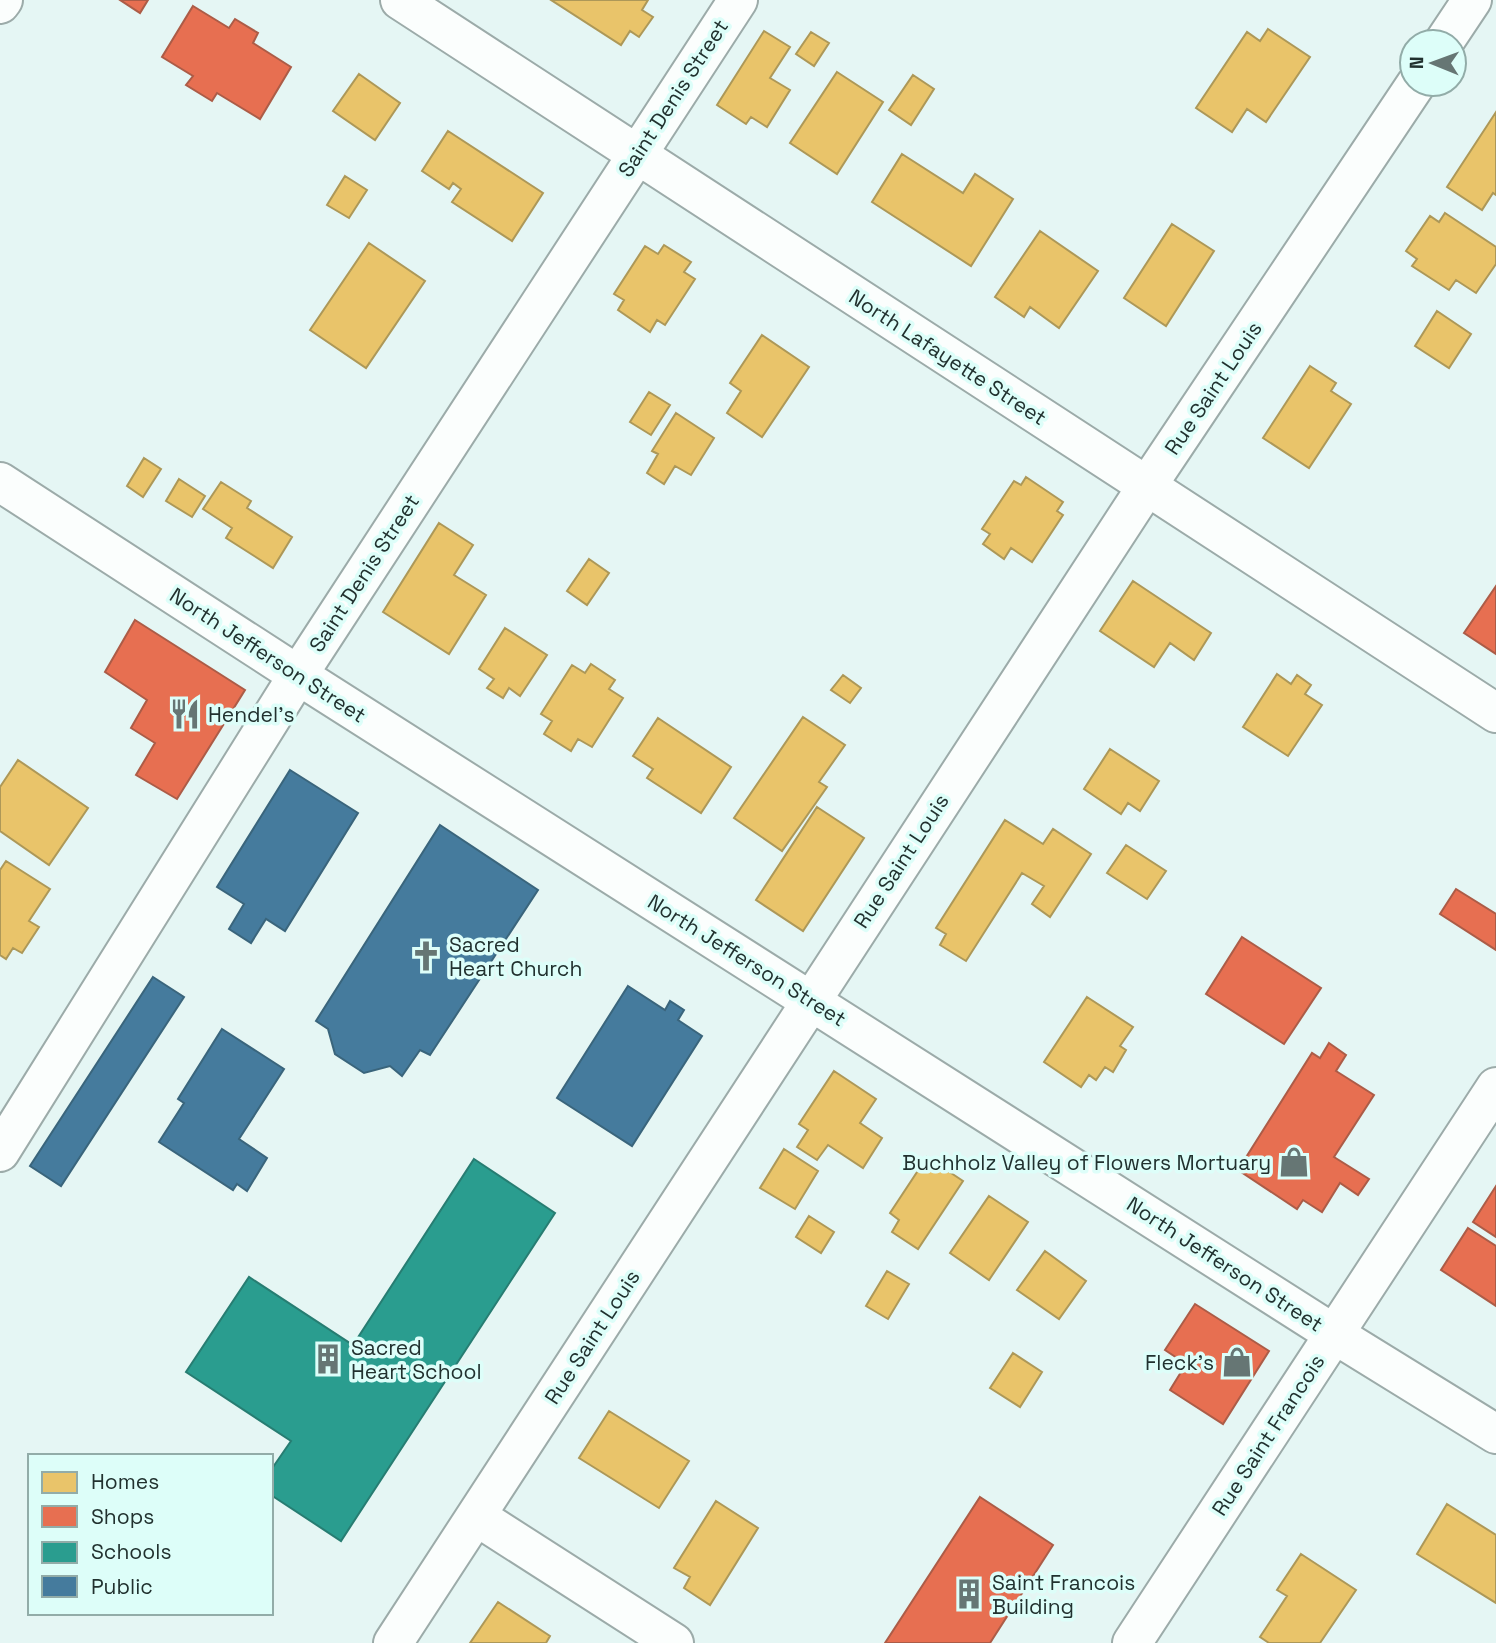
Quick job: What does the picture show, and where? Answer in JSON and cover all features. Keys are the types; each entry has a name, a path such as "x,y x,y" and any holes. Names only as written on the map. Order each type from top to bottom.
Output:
{"street":[{"name":"North Lafayette Street","path":"400,0 1496,713"},
{"name":"Saint Denis Street","path":"0,1152 298,675 738,0"},
{"path":"1453,28 1472,0"},
{"name":"Rue Saint Louis","path":"393,1643 1147,486 1407,98"},
{"name":"North Jefferson Street","path":"0,482 298,675 1334,1334 1496,1434"},
{"name":"Rue Saint Francois","path":"1132,1643 1496,1087"},
{"path":"476,1516 674,1643"}],"building: Homes":[{"path":"551,0 648,0 642,10 653,17 639,37 630,31 621,45"},
{"path":"1268,29 1310,57 1266,122 1247,109 1232,132 1196,108 1247,32 1260,41"},
{"path":"764,31 790,47 770,78 790,90 767,127 751,117 746,124 717,105"},
{"path":"811,32 829,43 814,66 796,54"},
{"path":"837,72 883,102 837,174 790,143"},
{"path":"359,74 400,103 375,140 333,111"},
{"path":"913,75 934,89 911,125 889,110"},
{"path":"1496,112 1496,195 1493,193 1482,210 1447,187"},
{"path":"448,131 543,193 512,241 452,202 461,189 453,183 449,189 422,171"},
{"path":"902,154 963,193 975,174 1013,199 971,266 872,202"},
{"path":"345,176 367,190 349,218 327,205"},
{"path":"1445,213 1496,247 1496,264 1476,293 1456,280 1449,290 1412,266 1417,259 1406,251 1430,216 1439,222"},
{"path":"1172,224 1214,251 1166,326 1124,298"},
{"path":"1040,231 1098,271 1059,328 1030,307 1024,317 995,297"},
{"path":"369,243 425,281 366,368 310,330"},
{"path":"664,245 691,262 684,272 695,279 665,325 657,320 650,332 618,310 624,300 614,294 645,246 658,254"},
{"path":"1437,311 1471,334 1449,368 1415,346"},
{"path":"762,335 809,367 762,437 727,413 741,391 730,383"},
{"path":"1310,366 1336,383 1331,391 1351,404 1309,468 1263,438"},
{"path":"649,392 670,405 651,435 630,422"},
{"path":"676,413 714,438 691,475 675,466 664,484 647,473 658,454 652,451"},
{"path":"144,458 161,469 143,497 127,486"},
{"path":"1026,477 1063,502 1057,511 1063,515 1032,562 1011,548 1004,559 983,544 990,534 982,529 1014,481 1021,485"},
{"path":"179,479 205,496 192,517 166,501"},
{"path":"221,482 251,501 247,508 292,537 273,568 226,538 232,528 203,509"},
{"path":"439,523 473,545 454,575 486,595 449,654 383,612"},
{"path":"589,559 609,573 587,605 567,591"},
{"path":"1133,581 1211,633 1194,660 1170,643 1154,667 1100,631"},
{"path":"505,628 547,655 520,696 509,688 503,698 487,688 494,679 479,669"},
{"path":"591,664 615,680 609,689 623,698 592,747 578,739 571,751 544,734 552,721 541,714 572,665 585,673"},
{"path":"1277,674 1291,684 1297,675 1311,685 1305,694 1322,705 1288,756 1243,727"},
{"path":"843,675 861,688 850,703 831,690"},
{"path":"803,717 845,745 819,782 827,787 782,851 734,818"},
{"path":"658,718 731,767 701,813 647,778 653,769 633,756"},
{"path":"1110,749 1159,781 1140,811 1128,803 1121,814 1084,789"},
{"path":"18,760 88,808 49,865 0,831 0,787"},
{"path":"817,807 864,838 803,931 756,900"},
{"path":"1005,820 1043,844 1053,829 1091,854 1050,917 1032,904 1044,886 1022,873 966,961 940,945 946,934 936,928"},
{"path":"1126,845 1166,871 1147,899 1107,873"},
{"path":"6,861 50,889 29,921 39,927 22,953 13,948 6,959 0,955 0,870"},
{"path":"1087,997 1133,1027 1120,1046 1126,1050 1113,1072 1105,1067 1096,1080 1089,1075 1081,1087 1044,1062"},
{"path":"834,1071 876,1099 860,1123 882,1138 863,1168 828,1145 817,1160 797,1147 808,1130 799,1124"},
{"path":"784,1149 818,1171 795,1209 760,1188"},
{"path":"927,1157 963,1181 918,1249 892,1232 899,1220 890,1213"},
{"path":"989,1196 1028,1222 989,1280 950,1253"},
{"path":"809,1216 834,1232 821,1253 796,1237"},
{"path":"1045,1251 1086,1281 1059,1319 1017,1290"},
{"path":"887,1271 909,1284 888,1319 866,1306"},
{"path":"1013,1353 1042,1372 1020,1407 990,1388"},
{"path":"609,1411 689,1461 659,1508 579,1458"},
{"path":"716,1501 758,1528 710,1605 684,1588 690,1577 674,1568"},
{"path":"1447,1504 1496,1535 1496,1603 1417,1554"},
{"path":"1301,1554 1356,1590 1320,1643 1269,1643 1260,1637 1287,1596 1277,1590"},
{"path":"498,1602 550,1636 546,1643 470,1643"}],"building: Shops":[{"path":"120,0 148,0 140,13"},
{"path":"193,6 229,28 235,19 258,33 253,43 291,67 260,119 217,93 212,101 186,85 193,76 162,57"},
{"path":"1496,586 1496,654 1464,633"},
{"name":"Hendel's","path":"135,620 245,690 177,799 136,775 155,743 131,728 147,700 105,672"},
{"path":"1456,889 1496,914 1496,950 1440,914"},
{"path":"1242,937 1321,988 1284,1044 1206,994"},
{"path":"1329,1043 1346,1055 1336,1071 1374,1095 1334,1157 1369,1179 1358,1195 1340,1183 1322,1212 1303,1200 1297,1209 1238,1170 1312,1053 1320,1058"},
{"path":"1496,1186 1496,1237 1473,1222"},
{"path":"1468,1228 1496,1246 1496,1306 1441,1270"},
{"path":"1195,1304 1269,1351 1223,1424 1170,1390 1186,1364 1165,1350"},
{"name":"Saint Francois Building","path":"980,1497 1053,1545 990,1643 885,1643"}],"building: Schools":[{"name":"Sacred Heart School","path":"474,1159 555,1213 341,1541 273,1496 273,1467 291,1441 186,1372 249,1277 353,1345"}],"building: Public":[{"path":"290,770 358,813 285,931 266,919 251,943 229,929 244,904 217,887"},
{"name":"Sacred Heart Church","path":"440,825 538,890 430,1055 420,1050 402,1076 390,1066 364,1073 335,1054 328,1029 316,1021"},
{"path":"153,977 184,997 61,1186 30,1166"},
{"path":"628,986 665,1010 670,1001 684,1010 678,1020 702,1036 632,1146 557,1098"},
{"path":"222,1029 284,1069 239,1139 267,1158 247,1191 237,1184 233,1190 159,1142 184,1103 178,1099"}],"place":[{"name":"Hendel's","path":"185,714"},
{"name":"Sacred Heart Church","path":"426,956"},
{"name":"Buchholz Valley of Flowers Mortuary","path":"1294,1162"},
{"name":"Sacred Heart School","path":"328,1359"},
{"name":"Fleck's","path":"1237,1362"},
{"name":"Saint Francois Building","path":"969,1594"}]}
